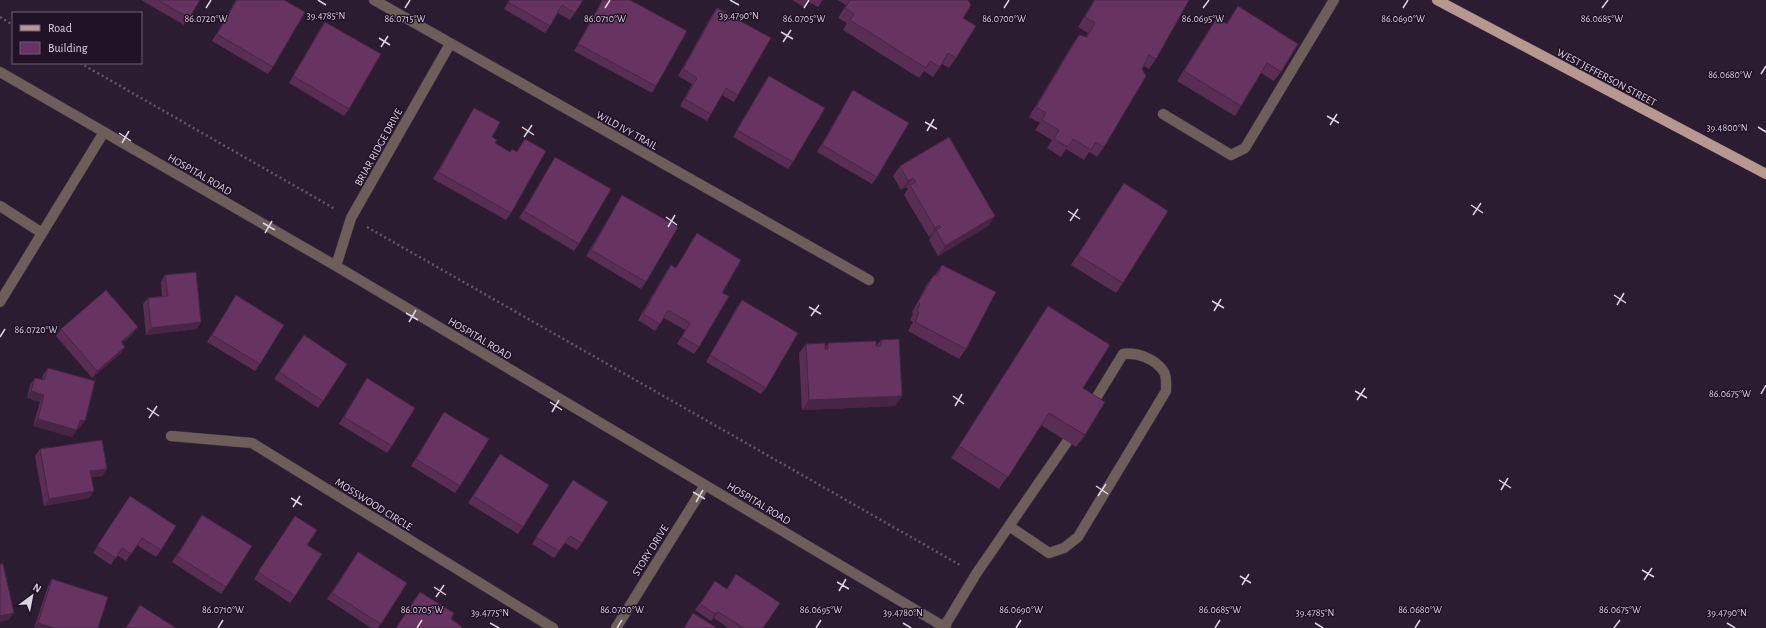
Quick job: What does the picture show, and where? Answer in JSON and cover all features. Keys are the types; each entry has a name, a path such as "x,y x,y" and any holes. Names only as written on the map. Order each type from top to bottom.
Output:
{"main road":[{"name":"WEST JEFFERSON STREET","path":"1437,0 1766,174"}],"street":[{"name":"WILD IVY TRAIL","path":"374,0 869,280"},
{"path":"1164,114 1231,155 1245,148 1334,0"},
{"name":"BRIAR RIDGE DRIVE","path":"336,266 351,218 450,44"},
{"name":"HOSPITAL ROAD","path":"0,72 336,266 945,627"},
{"path":"1,299 104,132"},
{"path":"0,206 42,232"},
{"path":"1009,526 1049,553 1064,548 1078,537 1166,391 1165,373 1155,363 1134,352 1123,354 1089,409"},
{"name":"MOSSWOOD CIRCLE","path":"171,436 252,443 553,628"},
{"path":"945,627 976,574 1066,442"},
{"name":"STORY DRIVE","path":"616,628 705,485"}],"path":[{"path":"0,17 12,24"},
{"path":"82,64 976,574"}],"building":[{"path":"158,0 200,0 189,18"},
{"path":"237,0 284,0 305,12 273,67 217,34"},
{"path":"510,0 583,0 575,13 562,5 550,26 508,2"},
{"path":"603,0 630,0 687,31 656,86 578,44"},
{"path":"850,0 968,0 971,5 963,18 976,26 956,58 948,53 940,67 930,61 926,68 850,20 854,14 845,8"},
{"path":"1095,0 1189,0 1156,59 1149,55 1142,69 1146,76 1104,147 1096,142 1091,150 1073,139 1068,147 1054,139 1059,130 1042,120 1046,113 1036,107 1079,35 1087,37 1095,23 1085,17"},
{"path":"1238,6 1298,44 1281,72 1267,63 1241,106 1184,71 1217,18 1227,24"},
{"path":"717,8 771,38 738,95 726,88 711,114 685,99 697,78 683,69"},
{"path":"325,22 381,54 349,109 293,76"},
{"path":"769,76 825,108 793,162 737,130"},
{"path":"853,90 909,123 877,177 822,145"},
{"path":"474,108 500,122 492,137 497,140 495,143 510,152 512,149 517,152 525,139 546,151 511,213 438,172"},
{"path":"949,137 995,216 945,246 936,230 941,227 939,225 935,228 910,185 916,182 913,178 908,181 900,166"},
{"path":"555,157 611,189 579,244 524,211"},
{"path":"1124,183 1168,211 1123,283 1078,255"},
{"path":"622,195 678,227 646,282 591,250"},
{"path":"697,233 741,260 722,293 729,296 699,347 682,337 690,323 668,310 660,324 643,314 671,265 676,268"},
{"path":"942,265 996,292 966,349 915,322 919,312 917,310 920,304 918,302 934,275 937,276"},
{"path":"196,272 201,322 151,328 148,298 168,296 165,275"},
{"path":"106,290 138,327 121,342 125,347 97,371 61,329"},
{"path":"236,295 284,325 260,364 212,335"},
{"path":"742,300 798,333 766,388 710,355"},
{"path":"1048,306 1110,345 1083,388 1105,402 1085,435 1049,413 1008,477 959,446"},
{"path":"304,335 347,364 323,401 279,372"},
{"path":"899,339 902,396 809,400 806,344 825,343 825,349 828,349 828,343 876,341 876,346 881,346 881,340"},
{"path":"48,368 95,381 85,421 80,420 77,430 38,419 44,395 31,391 35,378 44,380"},
{"path":"367,378 415,408 392,446 344,417"},
{"path":"444,412 489,439 460,486 416,459"},
{"path":"102,440 107,469 90,471 94,491 49,499 40,449"},
{"path":"500,454 549,485 523,527 473,496"},
{"path":"573,480 608,502 582,543 570,536 559,551 536,537"},
{"path":"130,496 176,526 161,550 142,538 131,554 122,548 116,558 97,546"},
{"path":"202,515 252,546 226,587 177,556"},
{"path":"295,516 317,530 307,545 322,554 295,596 258,572"},
{"path":"358,552 407,583 381,624 332,593"},
{"path":"0,564 3,564 14,613 0,616"},
{"path":"736,574 780,603 763,628 744,628 718,612 715,614 700,604 715,581 727,589"},
{"path":"52,579 108,597 98,628 54,628 38,623"},
{"path":"420,592 454,613 451,619 462,627 396,628"},
{"path":"140,605 176,628 126,628"},
{"path":"693,613 717,628 684,628"}]}
